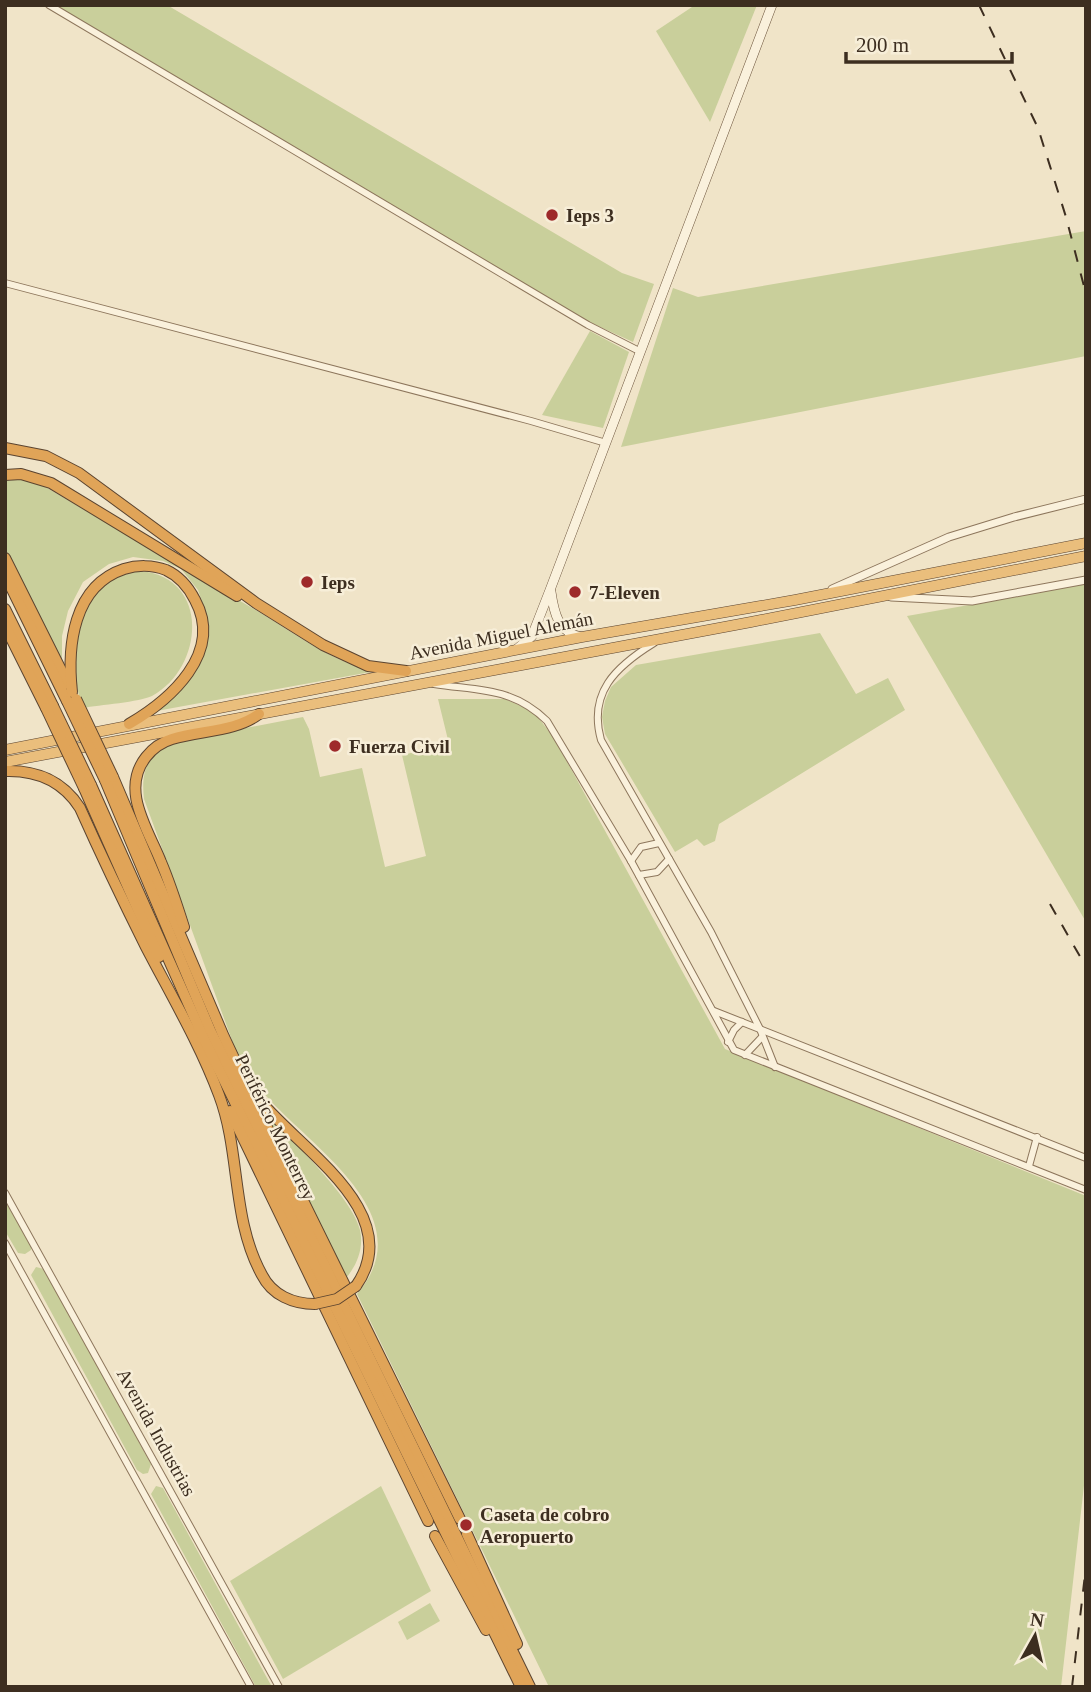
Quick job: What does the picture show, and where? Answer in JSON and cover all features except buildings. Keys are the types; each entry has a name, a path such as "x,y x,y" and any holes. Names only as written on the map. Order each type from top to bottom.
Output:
{"highway":[{"path":"5,447 46,457 79,473 256,603 323,645 378,668 406,671"},
{"path":"5,475 32,476 51,483 215,583 256,603"},
{"name":"Avenida Miguel Alemán","path":"5,750 582,637 795,600 1086,543"},
{"name":"Avenida Miguel Alemán","path":"5,762 658,640 1086,556"},
{"path":"5,558 72,697"},
{"path":"72,697 70,659 73,631 83,605 97,585 116,572 128,568 147,566 169,571 184,584 200,610 203,620 201,641 195,662 182,682 161,703 129,724"},
{"name":"Periférico Monterrey","path":"5,575 72,697 109,779 210,1030 531,1687"},
{"name":"Periférico Monterrey","path":"5,609 204,1039 520,1687"},
{"path":"5,626 49,707"},
{"path":"5,637 23,662"},
{"path":"204,990 170,885 138,808 136,779 143,762 164,742 243,723 259,713"},
{"path":"5,771 45,777 61,786 75,800 428,1521"},
{"path":"109,779 244,1077 333,1264 460,1518"},
{"path":"88,787 186,1024"},
{"path":"219,1094 229,1128 241,1211 257,1266 274,1291 292,1300 315,1304 337,1299 356,1286 368,1265 371,1245 367,1226 335,1175 271,1114 244,1077"},
{"path":"467,1534 519,1648 531,1687"},
{"path":"435,1536 504,1665 520,1687"}],"main road":[{"path":"512,651 523,646 532,636 772,5"},
{"path":"550,590 558,622 569,632 582,637"}],"street":[{"path":"48,5 576,318 641,352"},
{"path":"5,283 606,443"},
{"path":"795,600 858,579 949,537 1086,499"},
{"path":"870,598 972,601 1086,580"},
{"path":"658,640 632,658 609,680 599,700 596,714 598,728 607,753 711,932 775,1067"},
{"path":"428,683 505,694 533,707 558,735 639,875 734,1051 1086,1190"},
{"path":"631,861 642,847 659,843"},
{"path":"639,875 657,873 669,859"},
{"path":"714,1011 761,1033 1086,1158"},
{"path":"728,1042 742,1022"},
{"path":"745,1055 755,1048 761,1033"},
{"path":"1029,1166 1037,1137"},
{"name":"Avenida Industrias","path":"5,1193 279,1687"},
{"path":"5,1243 251,1687"}],"green space":[{"path":"47,5 167,5 622,273 654,284 633,342 587,321"},
{"path":"695,5 757,5 710,122 656,31"},
{"path":"1086,231 1086,356 621,447 673,288 698,297"},
{"path":"590,331 629,352 603,428 542,415"},
{"path":"21,479 42,485 312,645 343,661 376,671 151,712 176,693 194,673 205,642 208,620 198,590 181,569 163,561 133,557 109,564 83,582 68,611 62,636 62,668 5,551 5,481"},
{"path":"141,571 164,577 180,590 189,606 192,626 190,646 182,666 169,683 152,696 83,708 75,659 79,623 85,607 105,581 122,574"},
{"path":"1086,584 1086,922 907,616"},
{"path":"820,633 856,694 888,678 905,710 719,824 715,841 704,846 697,839 675,852 605,734 602,717 611,687 636,665"},
{"path":"438,699 505,699 534,712 554,738 725,1049 1086,1196 1086,1468 1061,1687 549,1687 357,1294 374,1264 377,1236 369,1209 351,1182 329,1157 261,1090 237,1054 144,799 144,774 150,760 168,743 303,717 309,729 320,777 362,768 385,867 426,856 402,755 449,744"},
{"path":"258,1105 331,1183 355,1216 360,1230 360,1250 356,1263 345,1279"},
{"path":"5,1201 31,1245 31,1250 25,1254 18,1253 5,1231"},
{"path":"36,1267 44,1269 151,1464 148,1473 143,1474 137,1470 31,1275"},
{"path":"156,1486 163,1488 272,1687 256,1687 151,1494"},
{"path":"381,1486 431,1591 283,1679 230,1581"},
{"path":"430,1603 440,1621 407,1640 398,1622"}],"railway":[{"path":"979,5 1038,128 1066,217 1086,294"},
{"path":"1050,904 1086,967"},
{"path":"1072,1687 1086,1566"}],"place":[{"name":"Ieps 3","path":"552,215"},
{"name":"Ieps","path":"307,582"},
{"name":"7-Eleven","path":"575,592"},
{"name":"Fuerza Civil","path":"335,746"},
{"name":"Caseta de cobro Aeropuerto","path":"466,1525"}]}
